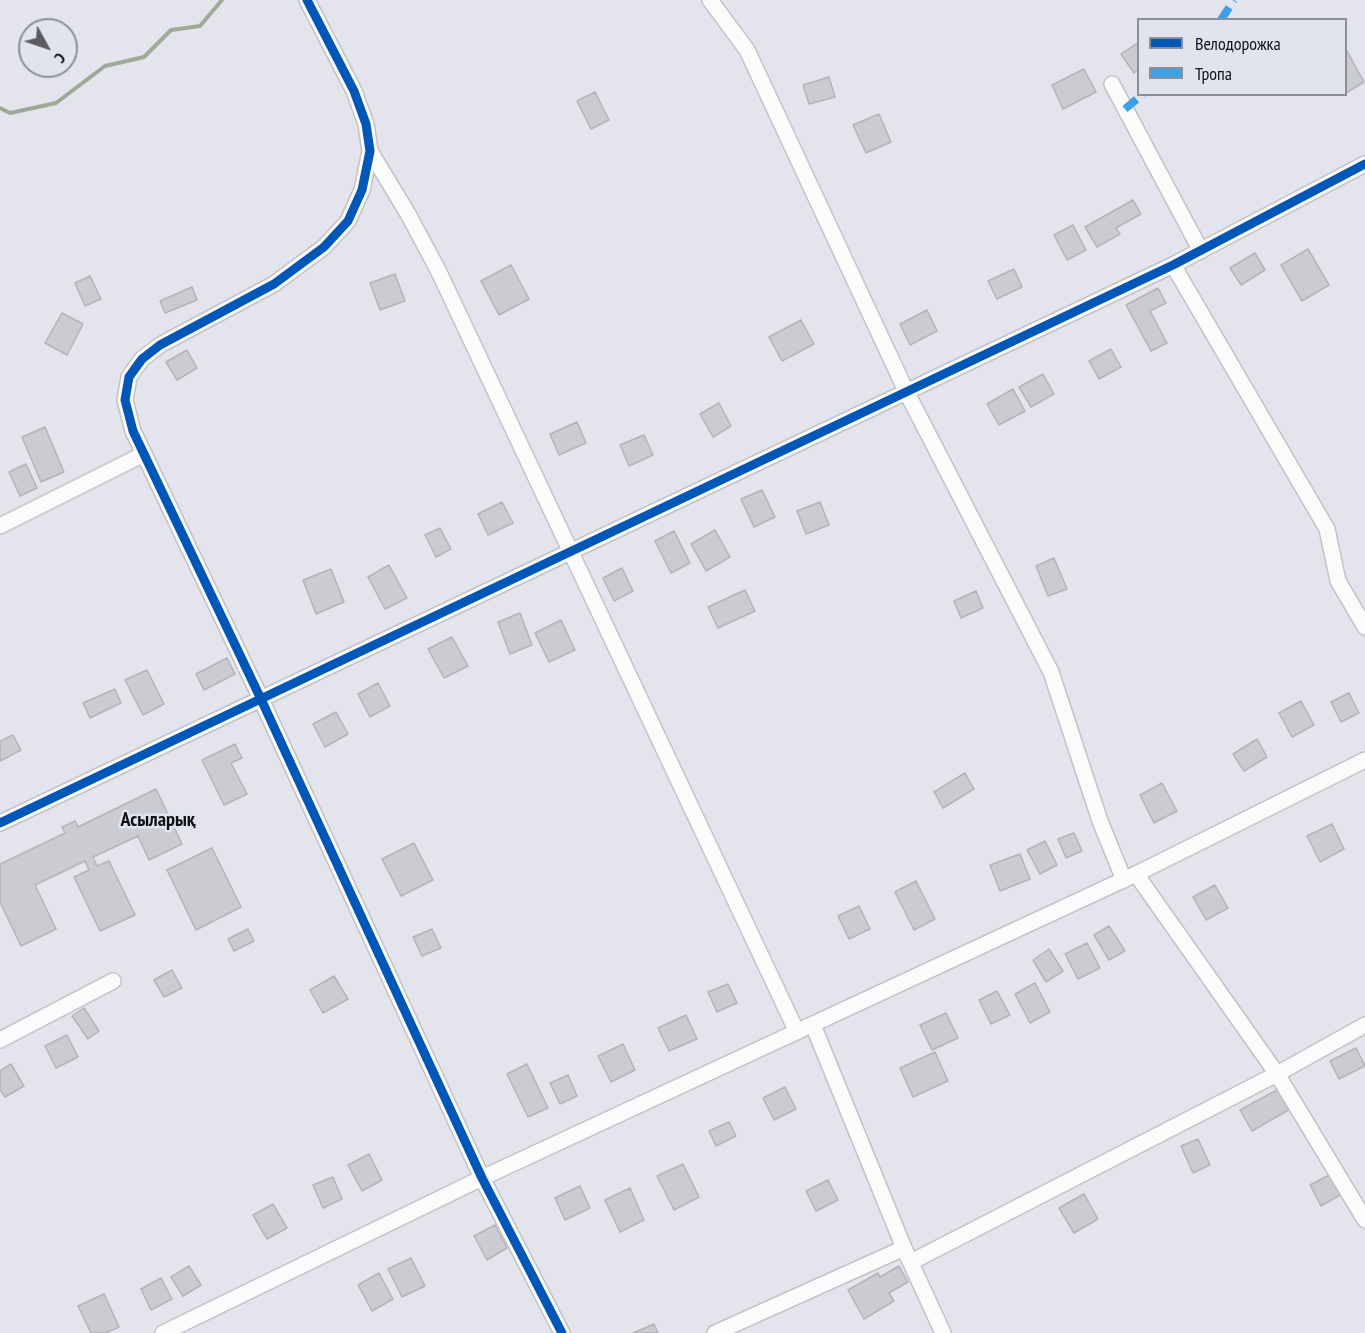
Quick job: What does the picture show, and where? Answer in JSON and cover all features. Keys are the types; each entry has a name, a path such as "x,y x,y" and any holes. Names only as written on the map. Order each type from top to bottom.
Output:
{"street":[{"path":"710,0 747,50 907,393 1052,672 1100,821 1130,877 1277,1074 1365,1220"},
{"path":"310,1 354,91 366,124 370,151 362,190 348,221 324,248 274,284 160,345 142,359 129,377 124,400 133,431 260,697 482,1178 562,1333"},
{"path":"1112,84 1201,251"},
{"path":"370,151 438,270 797,1032"},
{"path":"0,823 260,697 907,393 1173,265 1365,164"},
{"path":"1173,265 1327,529 1338,581 1365,627"},
{"path":"0,526 144,454"},
{"path":"163,1333 482,1178 1130,877 1365,760"},
{"path":"0,1040 113,981"},
{"path":"813,1025 908,1255 943,1333"},
{"path":"715,1333 908,1255 1277,1074 1365,1025"}],"building":[{"path":"1137,44 1137,71 1134,73 1121,54"},
{"path":"1347,51 1364,82 1347,92"},
{"path":"1084,69 1096,92 1063,109 1052,85"},
{"path":"829,77 835,97 809,104 803,85"},
{"path":"595,92 609,120 591,129 577,101"},
{"path":"879,114 891,142 866,153 853,125"},
{"path":"1133,200 1141,214 1116,228 1120,234 1097,247 1085,227"},
{"path":"1073,225 1086,250 1067,260 1054,235"},
{"path":"1308,249 1329,285 1302,301 1281,265"},
{"path":"1255,253 1265,270 1241,285 1230,268"},
{"path":"511,265 529,299 499,315 481,281"},
{"path":"1014,269 1022,287 997,299 988,281"},
{"path":"395,274 405,301 380,310 370,283"},
{"path":"90,276 101,299 85,306 75,283"},
{"path":"192,287 197,300 165,313 160,301"},
{"path":"1158,288 1166,303 1150,311 1167,343 1151,351 1126,305"},
{"path":"927,310 937,331 910,345 900,324"},
{"path":"62,313 83,324 67,355 45,343"},
{"path":"801,320 814,344 782,361 769,337"},
{"path":"1111,349 1121,367 1099,379 1089,361"},
{"path":"187,350 197,368 177,380 166,362"},
{"path":"1043,374 1054,394 1031,407 1019,387"},
{"path":"1013,389 1025,411 999,425 987,404"},
{"path":"719,403 731,426 713,437 700,414"},
{"path":"577,422 586,443 559,455 550,434"},
{"path":"45,427 64,472 41,482 22,437"},
{"path":"644,435 653,455 629,466 620,445"},
{"path":"26,464 37,488 20,496 9,472"},
{"path":"762,490 775,517 754,527 741,499"},
{"path":"502,502 513,523 488,535 478,514"},
{"path":"820,502 829,525 806,534 797,511"},
{"path":"440,528 451,549 436,557 425,535"},
{"path":"715,530 730,557 706,571 691,544"},
{"path":"674,531 690,563 671,573 655,541"},
{"path":"1054,558 1067,589 1048,596 1036,566"},
{"path":"389,565 407,598 385,609 368,577"},
{"path":"622,568 633,591 614,601 603,578"},
{"path":"331,569 344,602 316,614 303,580"},
{"path":"745,590 755,611 718,628 708,607"},
{"path":"976,591 983,608 961,618 954,601"},
{"path":"520,613 532,645 510,654 498,622"},
{"path":"561,620 575,650 549,662 535,633"},
{"path":"452,637 468,666 444,678 428,649"},
{"path":"227,658 235,674 204,690 196,674"},
{"path":"147,670 164,704 143,715 125,680"},
{"path":"378,683 390,706 370,717 358,694"},
{"path":"115,689 121,703 90,718 83,703"},
{"path":"1349,693 1359,713 1341,722 1331,702"},
{"path":"1301,701 1314,725 1292,737 1279,713"},
{"path":"336,712 348,734 325,747 313,724"},
{"path":"13,735 21,750 0,761 0,741"},
{"path":"1257,739 1267,757 1244,771 1233,754"},
{"path":"235,744 242,758 231,763 247,794 224,805 202,760"},
{"path":"965,773 974,789 943,808 934,792"},
{"path":"1162,783 1177,811 1154,823 1140,795"},
{"path":"156,789 182,844 149,860 138,836 93,857 97,866 109,861 135,915 100,931 74,877 89,870 85,861 35,885 56,929 21,946 0,902 0,864 65,833 62,827 75,821 78,827"},
{"path":"1332,824 1344,849 1320,862 1307,836"},
{"path":"1074,833 1082,851 1066,858 1058,839"},
{"path":"1045,841 1057,865 1040,874 1027,850"},
{"path":"414,843 433,880 401,896 382,859"},
{"path":"212,848 241,907 196,930 167,870"},
{"path":"1020,854 1030,879 1000,891 990,865"},
{"path":"916,881 935,919 914,930 895,892"},
{"path":"1215,885 1228,908 1206,920 1193,897"},
{"path":"859,906 870,929 849,939 838,916"},
{"path":"1109,926 1125,951 1109,960 1094,935"},
{"path":"248,929 254,941 234,951 228,939"},
{"path":"432,929 441,948 422,956 413,937"},
{"path":"1087,943 1100,968 1078,979 1065,954"},
{"path":"1049,949 1063,971 1046,982 1033,960"},
{"path":"172,970 182,988 164,997 154,980"},
{"path":"334,976 348,999 323,1013 310,990"},
{"path":"1035,983 1050,1012 1030,1023 1015,994"},
{"path":"728,984 737,1003 717,1012 708,992"},
{"path":"997,991 1010,1015 991,1024 979,1000"},
{"path":"84,1008 99,1031 88,1039 72,1016"},
{"path":"946,1013 958,1038 932,1050 920,1025"},
{"path":"686,1015 697,1039 669,1051 658,1028"},
{"path":"67,1035 78,1057 56,1068 45,1046"},
{"path":"623,1044 635,1070 611,1082 598,1056"},
{"path":"1356,1048 1365,1066 1339,1079 1330,1061"},
{"path":"935,1052 948,1081 913,1097 900,1068"},
{"path":"11,1064 24,1086 5,1097 0,1090 0,1071"},
{"path":"527,1064 548,1108 528,1117 507,1074"},
{"path":"568,1075 577,1096 560,1104 550,1083"},
{"path":"1286,1085 1297,1105 1252,1131 1240,1110"},
{"path":"785,1087 796,1109 774,1120 763,1098"},
{"path":"729,1122 736,1136 716,1146 709,1131"},
{"path":"1198,1139 1210,1165 1193,1173 1181,1146"},
{"path":"369,1154 382,1180 362,1191 348,1165"},
{"path":"683,1164 699,1197 674,1210 657,1176"},
{"path":"1331,1174 1342,1194 1321,1206 1310,1185"},
{"path":"333,1177 342,1199 323,1208 313,1185"},
{"path":"828,1180 838,1200 816,1211 806,1191"},
{"path":"580,1186 590,1208 565,1220 555,1198"},
{"path":"630,1188 644,1220 620,1232 605,1200"},
{"path":"1084,1194 1098,1219 1074,1233 1059,1208"},
{"path":"273,1204 287,1228 267,1239 253,1215"},
{"path":"495,1225 507,1248 487,1260 474,1236"},
{"path":"411,1258 425,1286 402,1297 388,1269"},
{"path":"189,1266 201,1285 183,1296 171,1277"},
{"path":"899,1266 908,1282 889,1293 894,1301 864,1319 848,1290 878,1273 880,1277"},
{"path":"379,1273 393,1299 372,1311 358,1285"},
{"path":"161,1278 172,1299 151,1310 141,1289"},
{"path":"104,1294 119,1327 106,1333 91,1333 78,1306"},
{"path":"654,1324 658,1333 633,1333"}],"waterway":[{"path":"0,108 10,113 56,103 105,66 144,57 171,30 200,26 222,0"}],"marked path":[{"path":"1222,18 1234,0"},
{"path":"1125,109 1141,96"}],"cycle path":[{"path":"307,0 354,91 366,124 370,151 362,190 348,221 324,247 274,284 160,345 142,359 129,377 125,400 133,431 260,697 482,1178 562,1333"},
{"path":"0,823 1173,265 1365,164"}],"district":[{"name":"Асыларық","path":"158,820"}]}
